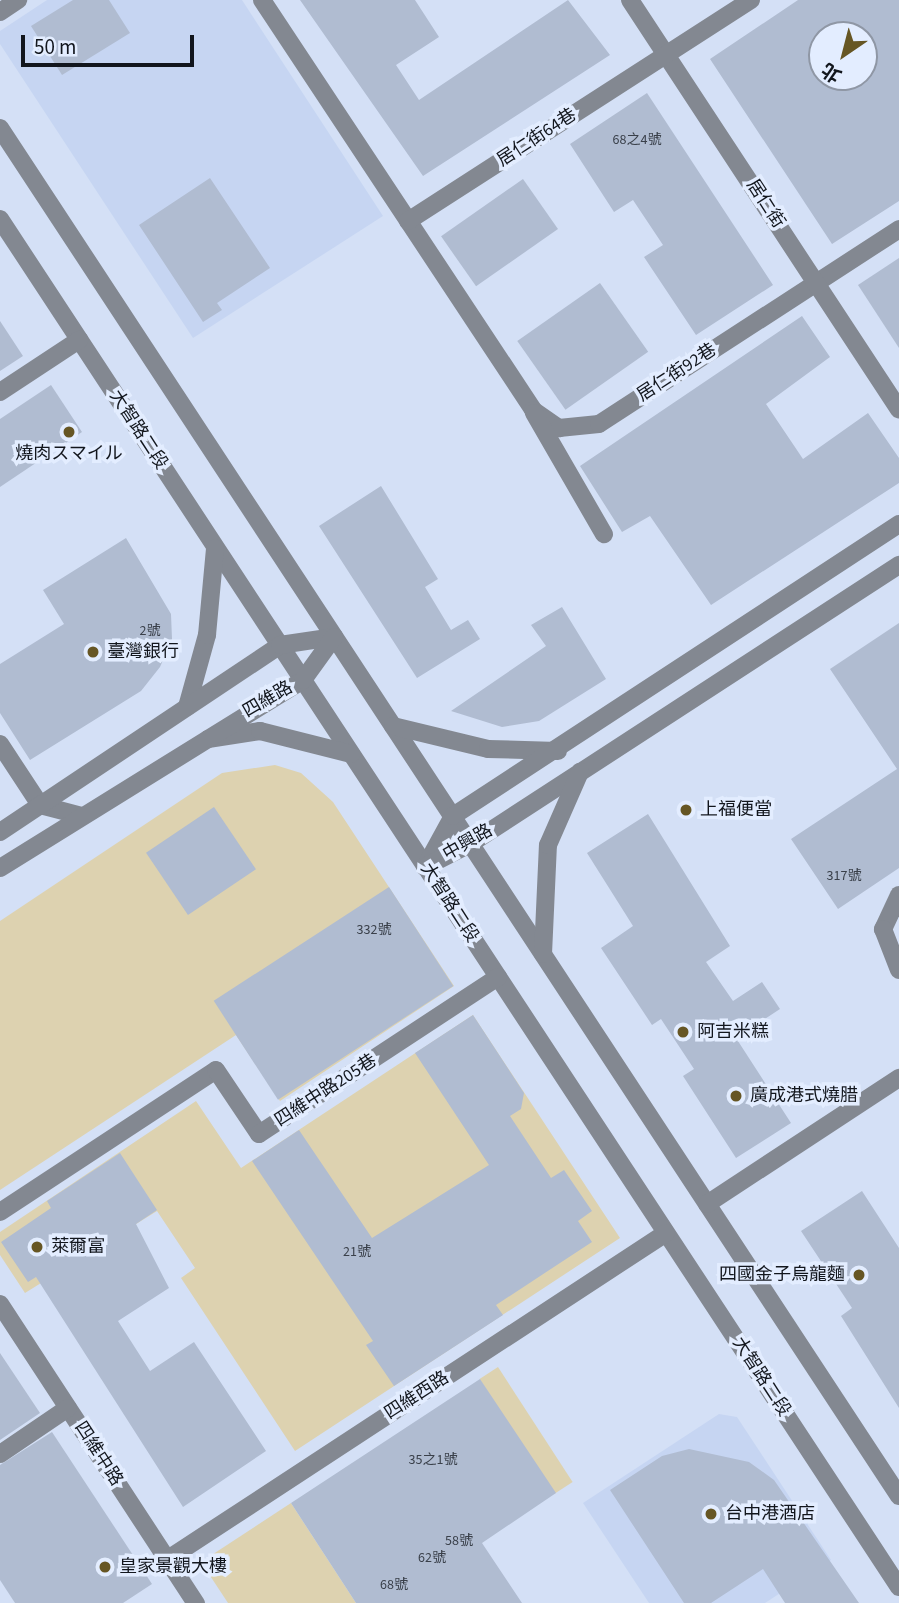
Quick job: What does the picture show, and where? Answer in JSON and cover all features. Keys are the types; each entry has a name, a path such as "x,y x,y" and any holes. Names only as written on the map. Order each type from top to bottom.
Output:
{"street":[{"path":"0,12 18,0"},
{"name":"居仁街92巷","path":"262,0 533,410 604,534"},
{"name":"居仁街","path":"630,0 899,409"},
{"name":"居仁街64巷","path":"408,220 751,0"},
{"path":"0,128 899,1496"},
{"name":"大智路二段","path":"0,219 899,1587"},
{"name":"居仁街92巷","path":"533,410 559,428 589,428 899,229"},
{"path":"0,392 79,340"},
{"name":"中興路","path":"425,867 453,816 558,751 899,524"},
{"path":"187,707 207,635 215,548"},
{"name":"中興路","path":"425,867 470,844 899,565"},
{"path":"0,832 280,645 334,637"},
{"name":"四維路","path":"0,868 198,740 303,680 334,637"},
{"path":"393,726 488,749 558,751"},
{"path":"198,740 260,731 351,754"},
{"path":"0,744 40,805 82,816"},
{"path":"543,954 548,845 580,772"},
{"path":"899,895 883,929 899,970"},
{"name":"四維中路205巷","path":"0,1212 216,1070 259,1134 498,977"},
{"path":"707,1204 899,1078"},
{"name":"四維西路","path":"168,1559 666,1233"},
{"name":"四維中路","path":"0,1304 196,1603"},
{"path":"0,1454 68,1408"}],"shaded area":[{"path":"47,0 242,0 383,216 193,338 0,44 0,31"},
{"path":"275,765 301,773 333,802 454,986 280,1101 236,1035 0,1190 0,921 222,773"},
{"path":"473,1015 620,1238 295,1451 181,1278 195,1268 157,1211 25,1293 0,1255 0,1232 196,1101 241,1168"},
{"path":"498,1367 573,1482 554,1494 480,1379"},
{"name":"台中港酒店","path":"719,1414 737,1417 831,1560 765,1603 649,1603 583,1503"},
{"path":"291,1503 356,1603 228,1603 201,1562"}],"building":[{"path":"73,0 109,0 130,33 62,75 31,26"},
{"path":"300,0 415,0 439,37 396,65 419,100 568,0 610,55 423,176"},
{"path":"798,0 899,0 899,201 832,244 710,59"},
{"path":"647,93 773,285 696,335 644,257 663,245 633,200 614,212 570,144"},
{"path":"210,178 270,268 217,303 222,310 203,322 139,225"},
{"path":"523,179 558,229 476,286 441,236"},
{"path":"899,258 899,348 858,285"},
{"path":"600,283 648,352 565,410 517,341"},
{"path":"802,316 830,357 766,404 803,459 868,413 899,458 899,483 711,605 650,516 622,532 580,466"},
{"path":"0,321 23,356 0,371"},
{"path":"51,385 82,432 0,487 0,419"},
{"path":"381,486 438,579 425,587 451,630 468,620 480,639 417,678 319,526"},
{"name":"臺灣銀行","path":"126,538 171,614 172,639 160,667 141,691 30,760 0,713 0,664 64,624 43,590"},
{"path":"562,607 606,679 539,721 502,727 451,711 546,646 531,625"},
{"path":"899,623 899,868 838,909 791,839 897,769 830,669"},
{"path":"214,807 256,869 188,915 146,853"},
{"path":"648,814 730,946 706,962 733,1001 762,982 780,1009 736,1038 791,1123 736,1158 683,1076 694,1069 661,1019 652,1025 601,948 633,926 587,853"},
{"path":"389,887 453,986 278,1100 214,1001"},
{"path":"473,1015 524,1093 521,1109 510,1116 551,1178 564,1170 592,1211 578,1221 592,1242 496,1305 503,1315 394,1386 366,1345 373,1341 252,1161 299,1130 372,1238 489,1165 415,1053"},
{"path":"120,1153 157,1210 136,1224 169,1288 118,1321 150,1371 194,1342 266,1451 183,1507 36,1277 28,1282 1,1242 51,1208 47,1201"},
{"path":"862,1191 899,1248 899,1408 841,1316 852,1308 801,1231"},
{"path":"0,1353 40,1413 0,1440"},
{"path":"480,1379 556,1493 482,1543 522,1603 356,1603 291,1503"},
{"path":"52,1432 152,1584 123,1603 15,1603 0,1580 0,1465"},
{"name":"台中港酒店","path":"689,1449 749,1462 774,1480 859,1603 785,1603 763,1569 711,1603 684,1603 610,1490 662,1456"}],"place":[{"name":"燒肉スマイル","path":"69,432"},
{"name":"臺灣銀行","path":"93,652"},
{"name":"上福便當","path":"686,810"},
{"name":"阿吉米糕","path":"683,1032"},
{"name":"廣成港式燒腊","path":"736,1096"},
{"name":"萊爾富","path":"37,1247"},
{"name":"四國金子烏龍麵","path":"859,1275"},
{"name":"台中港酒店","path":"711,1514"},
{"name":"皇家景觀大樓","path":"105,1567"}]}
